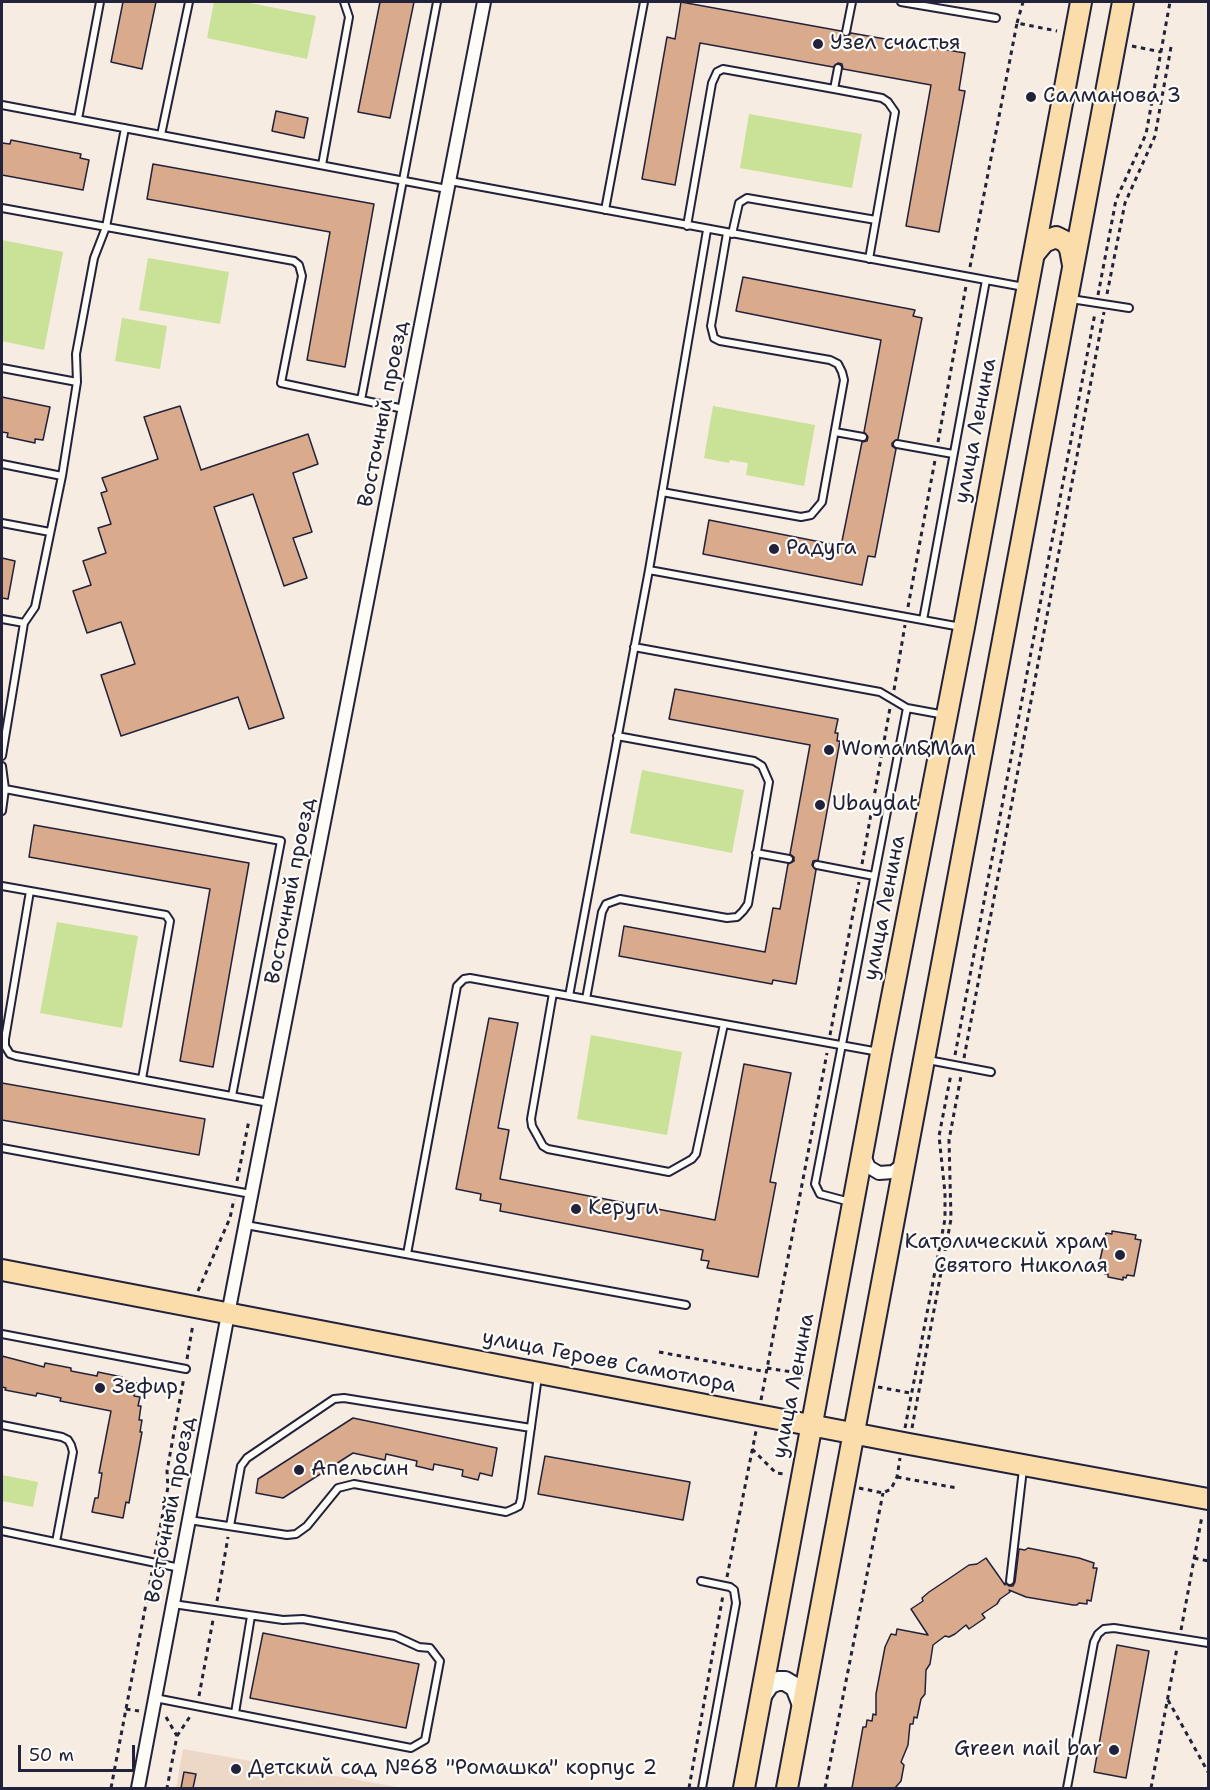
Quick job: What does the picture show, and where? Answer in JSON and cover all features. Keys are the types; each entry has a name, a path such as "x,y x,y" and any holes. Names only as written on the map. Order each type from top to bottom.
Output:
{"main road":[{"name":"улица Ленина","path":"744,1788 1081,2"},
{"path":"787,1788 1123,2"},
{"path":"1034,254 1044,242 1056,237 1070,249 1074,267"},
{"name":"улица Героев Самотлора","path":"2,1270 906,1444 1209,1499"}],"street":[{"name":"Восточный проезд","path":"138,1788 251,1194 484,2"},
{"path":"863,1153 869,1167 879,1173 893,1172 905,1163"},
{"path":"761,1697 770,1683 785,1681 795,1687 802,1705"}],"lane":[{"path":"78,119 100,2"},
{"path":"161,135 189,2"},
{"path":"322,165 349,17 344,2"},
{"path":"361,400 437,2"},
{"path":"605,210 644,2"},
{"path":"846,32 852,2"},
{"path":"901,2 996,18"},
{"path":"834,89 838,68"},
{"path":"687,226 712,83 717,72 723,69 834,89 882,98 895,112 869,259"},
{"path":"2,105 403,181 448,185 605,210 1028,288"},
{"path":"2,756 24,623 35,607 62,476 77,382 76,354 94,258 106,227 125,128"},
{"path":"662,492 801,517 811,515 822,502 844,380 838,364 830,360 720,341 714,338 711,326 729,234 739,203 747,198 876,220"},
{"path":"2,208 294,261 299,265 302,276 281,383 404,410"},
{"path":"569,996 649,570 707,230"},
{"path":"923,620 986,280"},
{"path":"1068,298 1130,308"},
{"path":"2,368 77,382"},
{"path":"835,432 862,437"},
{"path":"897,444 953,454"},
{"path":"2,464 62,476"},
{"path":"2,523 50,532"},
{"path":"649,570 964,627"},
{"path":"2,619 24,623"},
{"path":"634,647 880,692 907,708 946,715"},
{"path":"853,1202 819,1194 815,1184 907,708"},
{"path":"586,999 602,912 606,904 620,899 727,918 737,917 743,911 748,904 769,782 762,766 754,761 618,736"},
{"path":"2,766 2,811"},
{"path":"3,789 281,841 232,1096"},
{"path":"756,853 789,859"},
{"path":"817,865 874,876"},
{"path":"2,886 166,915 170,921 142,1079"},
{"path":"30,891 5,1046 10,1054 269,1103"},
{"path":"407,1254 459,982 470,978 881,1053"},
{"path":"553,993 531,1119 532,1126 543,1146 548,1149 669,1172 696,1154 724,1024"},
{"path":"924,1060 990,1072"},
{"path":"2,1148 251,1194"},
{"path":"245,1225 686,1305"},
{"path":"2,1334 186,1369"},
{"path":"189,1520 287,1535 296,1534 307,1526 338,1488 354,1484 506,1512 519,1506 521,1500 539,1373"},
{"path":"230,1526 241,1466 247,1458 334,1399 344,1398 531,1428"},
{"path":"2,1425 62,1437 72,1445 73,1452 56,1542"},
{"path":"1010,1581 1023,1465"},
{"path":"2,1532 180,1568"},
{"path":"700,1581 734,1590 736,1603 702,1788"},
{"path":"155,1698 411,1748 425,1740 440,1661 430,1648 418,1647 395,1636 303,1619 283,1620 173,1605"},
{"path":"236,1713 251,1616"},
{"path":"1066,1788 1094,1642 1098,1634 1104,1629 1114,1628 1209,1644"}],"path":[{"path":"689,1788 725,1586 861,873 968,277 1023,2"},
{"path":"906,1444 945,1219 945,1193 939,1136 1116,200 1146,134 1170,2"},
{"path":"1017,23 1022,23"},
{"path":"825,1788 883,1492 891,1489 897,1477 906,1444 951,1219 949,1140 1125,202 1155,136 1171,47"},
{"path":"111,1788 168,1487 167,1471 195,1307 199,1290 230,1218 249,1120"},
{"path":"659,1352 766,1372"},
{"path":"897,1477 957,1488"},
{"path":"177,1736 198,1706 230,1526"},
{"path":"1194,1558 1209,1561"},
{"path":"1168,1699 1209,1772"}],"shaded area":[{"name":"Детский сад №68 \"Ромашка\" корпус 2","path":"183,1749 403,1788 176,1788"}],"green space":[{"path":"214,2 245,2 316,16 307,59 207,38"},
{"path":"749,114 862,134 852,188 740,168"},
{"path":"2,240 63,252 44,350 2,341"},
{"path":"148,258 229,272 220,324 139,310"},
{"path":"122,318 167,326 160,369 115,361"},
{"path":"713,406 815,425 804,486 746,475 748,463 730,460 729,463 704,458"},
{"path":"642,770 744,790 732,853 630,833"},
{"path":"57,922 138,936 122,1028 40,1013"},
{"path":"591,1035 682,1052 667,1135 577,1119"},
{"path":"2,1475 38,1482 33,1507 2,1501"}],"building":[{"path":"123,2 156,2 142,69 111,62"},
{"path":"380,2 414,2 390,118 358,112"},
{"path":"681,2 841,31 842,36 846,37 851,33 965,53 959,90 965,91 939,232 906,226 931,85 843,69 842,64 838,63 833,67 700,43 675,185 642,179 667,37 675,39"},
{"path":"276,111 308,118 304,138 272,131"},
{"path":"11,140 81,154 80,158 89,160 83,190 2,175 2,143 10,144"},
{"path":"153,164 374,204 345,367 307,360 330,232 147,199"},
{"path":"743,277 915,310 913,316 922,318 898,439 892,443 896,449 875,557 868,556 862,585 703,554 709,520 841,546 862,442 867,441 868,437 864,432 881,340 736,311"},
{"path":"2,397 50,407 43,440 35,439 35,443 7,437 8,433 2,432"},
{"path":"180,406 201,470 308,434 318,464 293,473 312,532 293,538 307,578 284,586 253,494 214,507 284,718 249,729 238,697 121,736 101,675 135,664 121,622 87,633 73,591 91,585 83,561 106,553 98,528 111,524 101,493 107,491 102,478 158,459 144,417"},
{"path":"2,558 15,561 8,599 2,598"},
{"path":"675,689 838,719 835,733 838,733 837,741 840,741 818,860 813,861 812,865 816,870 796,984 773,980 772,984 619,956 624,926 765,952 773,908 780,909 788,864 794,861 794,857 790,854 810,745 669,719"},
{"path":"34,825 249,863 213,1067 180,1061 210,889 29,857"},
{"path":"489,1018 518,1023 498,1128 509,1130 500,1179 715,1220 744,1064 791,1073 770,1182 776,1183 758,1277 707,1268 709,1261 701,1260 703,1250 500,1211 501,1204 480,1200 481,1194 456,1189"},
{"path":"2,1083 205,1119 199,1155 2,1120"},
{"name":"Католический храм Святого Николая","path":"1112,1231 1136,1235 1135,1239 1141,1240 1134,1276 1127,1275 1126,1278 1123,1277 1123,1280 1108,1277 1105,1271 1098,1269 1106,1233 1112,1234"},
{"path":"2,1356 44,1367 45,1363 71,1368 71,1371 97,1376 98,1372 137,1383 134,1396 140,1397 138,1406 141,1406 139,1420 142,1420 140,1432 142,1432 129,1503 126,1502 123,1518 92,1512 95,1498 98,1498 102,1473 99,1473 111,1411 60,1401 61,1398 37,1393 36,1396 5,1390 6,1388 2,1387"},
{"path":"353,1418 497,1448 492,1476 480,1473 478,1480 462,1476 463,1470 434,1464 433,1470 416,1466 417,1461 386,1454 385,1460 353,1453 283,1498 256,1493 258,1479"},
{"path":"545,1456 690,1482 683,1520 538,1494"},
{"path":"1028,1548 1094,1563 1093,1568 1097,1568 1091,1601 1087,1600 1087,1604 1073,1605 1026,1597 1009,1590 1010,1592 997,1604 982,1614 985,1618 969,1629 966,1625 955,1634 945,1636 933,1645 930,1664 926,1670 925,1694 921,1699 917,1718 914,1717 913,1724 910,1724 908,1745 901,1762 904,1765 901,1781 895,1788 852,1788 863,1727 866,1727 867,1720 872,1721 873,1714 876,1715 876,1694 885,1647 891,1634 896,1635 897,1629 928,1635 911,1609 923,1601 922,1598 929,1592 969,1565 977,1564 986,1558 1005,1585 1005,1583 1013,1586 1019,1549"},
{"path":"263,1633 419,1664 406,1728 250,1698"},
{"path":"1117,1645 1149,1651 1126,1778 1094,1772"},
{"path":"184,1772 196,1774 193,1788 181,1788"}],"place":[{"name":"Узел счастья","path":"818,44"},
{"name":"Салманова 3","path":"1031,97"},
{"name":"Радуга","path":"774,549"},
{"name":"Woman&Man","path":"829,750"},
{"name":"Ubaydat","path":"820,805"},
{"name":"Керуги","path":"576,1209"},
{"name":"Католический храм Святого Николая","path":"1120,1255"},
{"name":"Зефир","path":"100,1388"},
{"name":"Апельсин","path":"299,1470"},
{"name":"Green nail bar","path":"1114,1750"},
{"name":"Детский сад №68 \"Ромашка\" корпус 2","path":"236,1769"}]}
